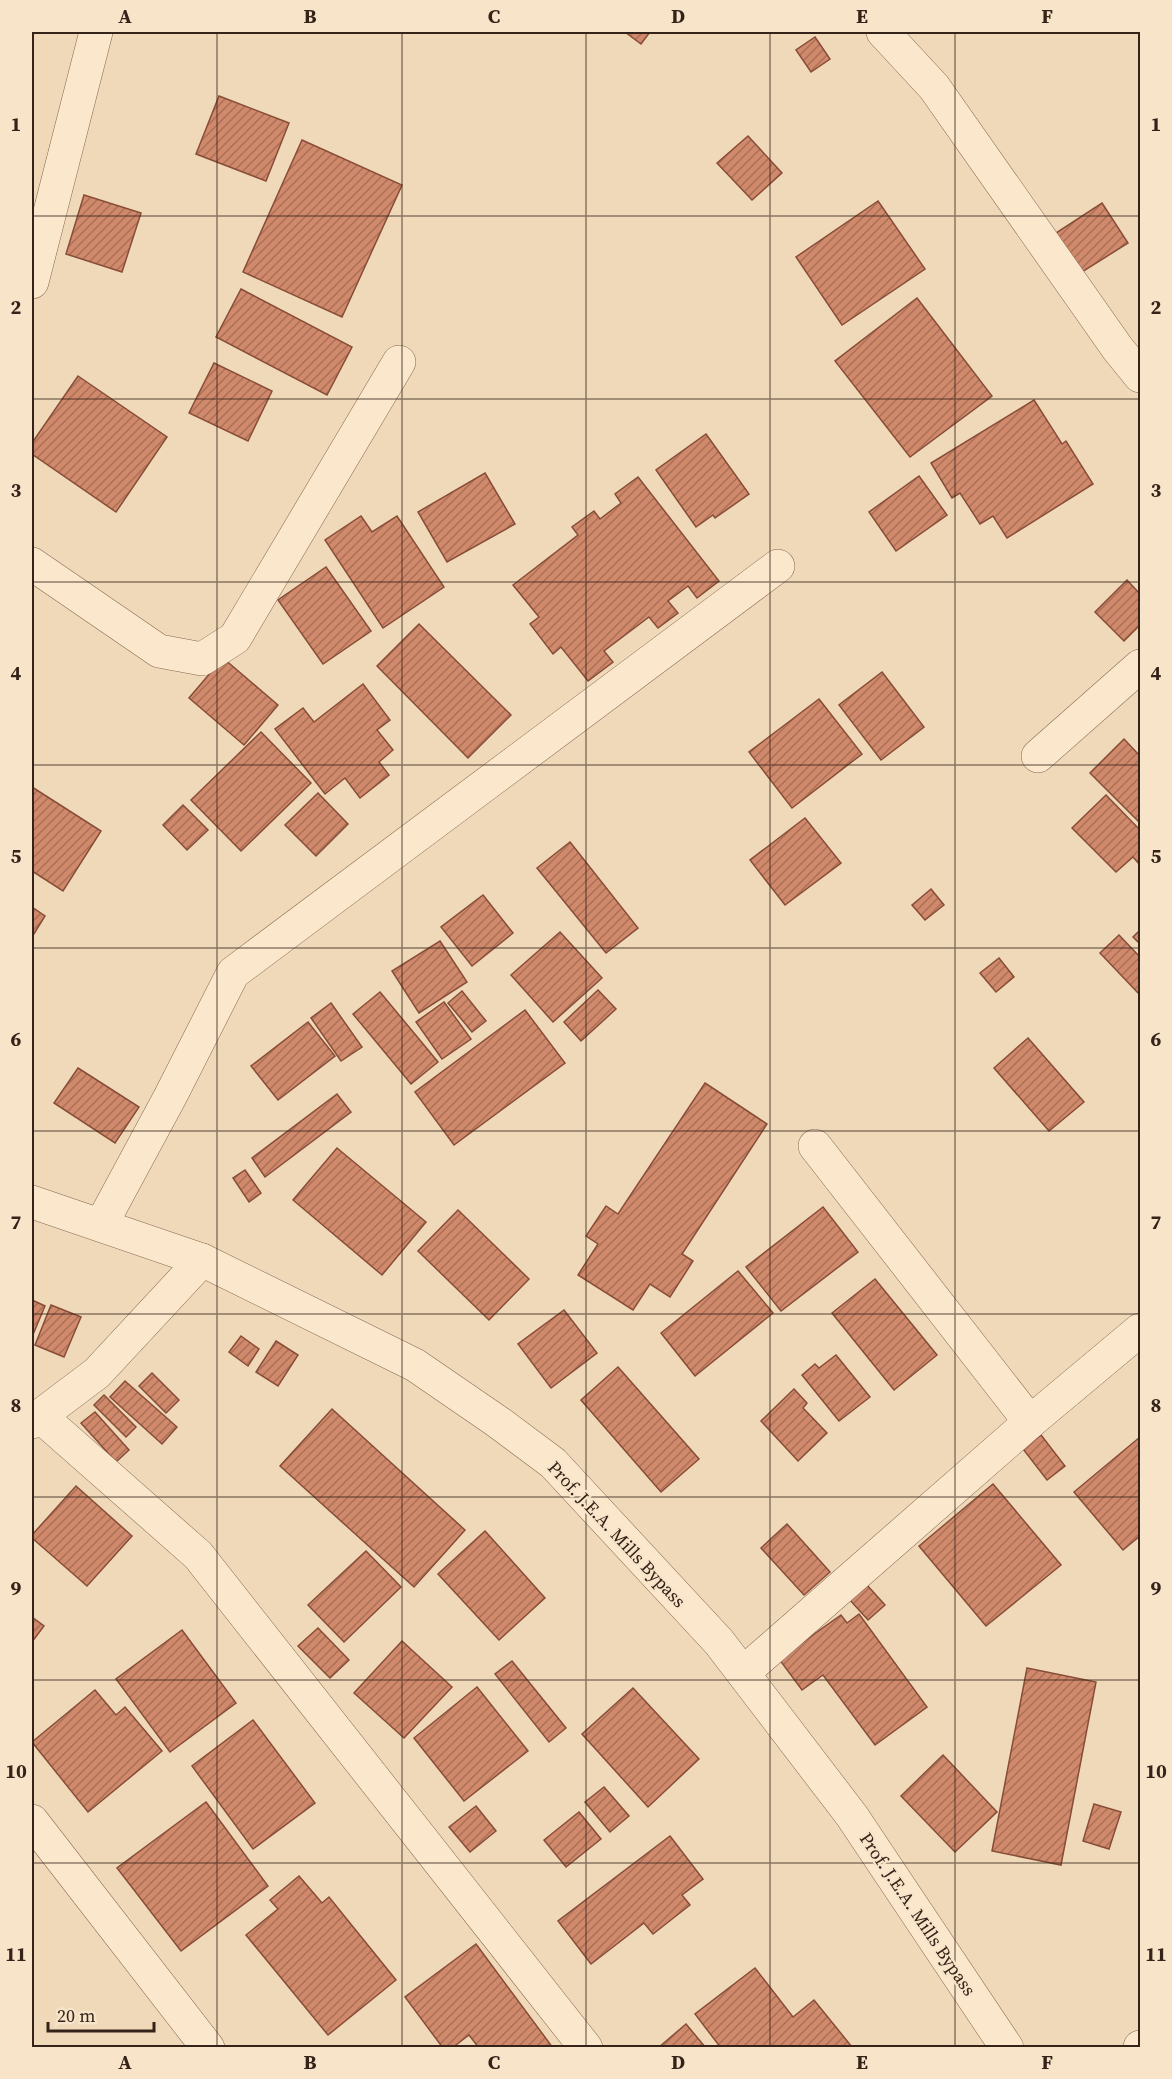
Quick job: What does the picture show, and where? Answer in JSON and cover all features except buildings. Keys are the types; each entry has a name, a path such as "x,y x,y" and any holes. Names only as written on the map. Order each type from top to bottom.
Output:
{"street":[{"path":"32,282 96,32"},
{"path":"883,32 934,87 1118,349 1140,376"},
{"path":"32,564 159,651 202,659 235,638 399,362"},
{"path":"101,1226 233,973 778,566"},
{"path":"1038,756 1140,666"},
{"path":"815,1146 1029,1422"},
{"name":"Prof. J.E.A. Mills Bypass","path":"32,1202 202,1260 415,1365 553,1463 718,1641 852,1816 1007,2048"},
{"path":"202,1260 97,1373 36,1419 198,1555 586,2048"},
{"path":"742,1673 1029,1422 1140,1330"},
{"path":"32,1821 208,2048"}]}
